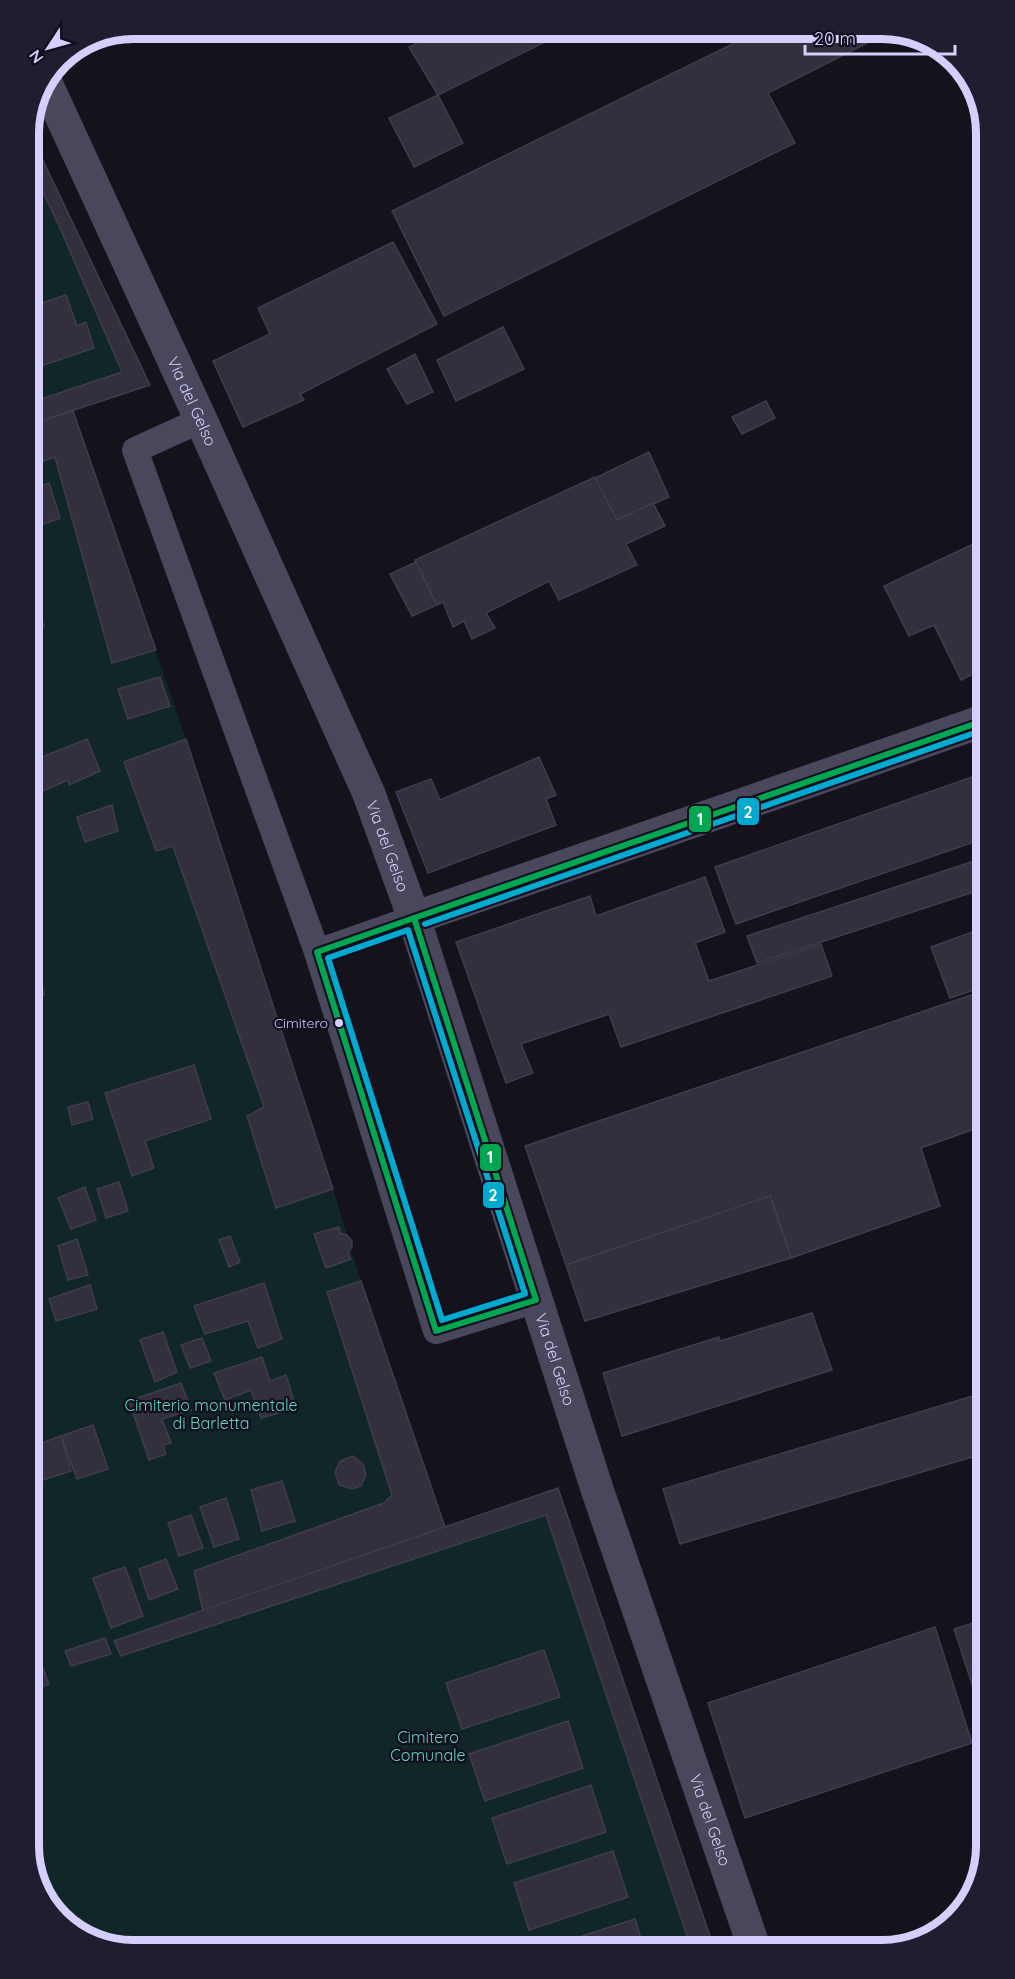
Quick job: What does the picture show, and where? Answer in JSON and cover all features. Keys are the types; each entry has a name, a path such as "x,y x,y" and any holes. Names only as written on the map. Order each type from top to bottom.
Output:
{"street":[{"name":"Via del Gelso","path":"50,91 369,794 414,918 597,1489 752,1940"},
{"path":"414,918 976,724"}],"lane":[{"path":"201,420 135,450 317,952 436,1331 536,1300"},
{"path":"317,952 414,918"}],"green space":[{"path":"39,150 150,385 73,411 186,739 361,1281 445,1527 558,1488 709,1940 127,1940 91,1930 62,1908 46,1882 39,1846"}],"building":[{"path":"425,39 551,39 438,95 409,47"},
{"path":"743,39 875,39 768,93 795,143 444,316 392,211"},
{"path":"438,95 463,143 414,167 389,118"},
{"path":"39,152 150,385 39,422 39,400 122,372 39,184"},
{"path":"393,242 437,324 300,394 304,400 243,427 213,361 270,334 258,308"},
{"path":"66,295 77,326 86,322 94,348 39,367 39,304"},
{"path":"503,327 524,369 456,401 437,360"},
{"path":"415,354 433,392 407,404 387,369"},
{"path":"766,401 775,418 742,434 732,417"},
{"path":"73,411 156,650 112,663 55,457 39,463 39,422"},
{"path":"649,452 669,497 617,520 595,478"},
{"path":"595,477 617,520 653,503 665,526 626,544 637,565 559,600 549,581 486,613 495,628 472,639 464,621 453,627 443,602 437,605 415,560"},
{"path":"49,483 60,518 39,526 39,487"},
{"path":"976,543 976,673 961,680 934,625 909,636 884,586"},
{"path":"416,562 437,605 412,616 390,574"},
{"path":"39,613 44,626 39,628"},
{"path":"160,677 170,706 128,719 118,689"},
{"path":"87,739 100,771 69,785 68,780 39,793 39,758"},
{"path":"186,739 333,1189 276,1208 247,1116 264,1107 173,846 156,851 124,762"},
{"path":"539,757 556,795 546,799 556,825 428,873 396,792 431,779 440,800"},
{"path":"976,776 976,841 736,924 715,867"},
{"path":"112,805 118,831 85,842 77,817"},
{"path":"976,860 976,891 757,963 747,936"},
{"path":"705,877 725,932 695,943 709,981 821,944 832,976 621,1047 609,1014 521,1044 533,1073 506,1083 456,942 590,896 596,916"},
{"path":"976,931 976,989 950,998 931,947"},
{"path":"39,972 44,995 39,996"},
{"path":"976,993 976,1129 921,1148 940,1206 791,1258 770,1196 566,1265 525,1146"},
{"path":"194,1065 211,1119 145,1141 154,1168 132,1176 105,1093"},
{"path":"88,1102 93,1119 72,1125 68,1107"},
{"path":"119,1182 128,1211 106,1218 97,1189"},
{"path":"85,1187 96,1220 71,1229 58,1198"},
{"path":"770,1196 791,1258 585,1321 566,1265"},
{"path":"339,1227 340,1233 347,1235 352,1241 352,1247 348,1252 351,1259 326,1268 314,1234"},
{"path":"230,1236 240,1262 229,1267 219,1240"},
{"path":"77,1239 88,1275 68,1280 58,1246"},
{"path":"361,1281 445,1527 203,1611 194,1571 384,1503 392,1495 327,1292"},
{"path":"264,1283 282,1339 258,1348 248,1321 205,1334 194,1306"},
{"path":"90,1285 97,1309 56,1321 49,1299"},
{"path":"812,1313 832,1370 622,1436 603,1373 719,1337 720,1341"},
{"path":"163,1332 177,1372 155,1382 140,1340"},
{"path":"202,1338 211,1361 190,1368 181,1345"},
{"path":"262,1357 270,1381 286,1375 296,1408 261,1418 251,1390 225,1400 214,1373"},
{"path":"181,1383 191,1410 162,1419 171,1443 163,1445 166,1454 149,1460 129,1401"},
{"path":"976,1395 976,1456 680,1544 663,1489"},
{"path":"93,1425 108,1469 77,1479 61,1436"},
{"path":"61,1436 71,1471 40,1481 39,1444"},
{"path":"353,1456 363,1464 366,1475 361,1486 352,1489 339,1485 335,1472 340,1461"},
{"path":"282,1481 295,1521 262,1531 251,1490"},
{"path":"558,1488 711,1940 688,1940 546,1515 121,1656 114,1641"},
{"path":"226,1498 239,1539 214,1547 200,1507"},
{"path":"191,1515 203,1548 179,1556 168,1523"},
{"path":"166,1559 178,1589 149,1600 139,1569"},
{"path":"125,1567 143,1616 111,1628 93,1578"},
{"path":"976,1622 976,1696 954,1629"},
{"path":"935,1627 972,1743 745,1818 708,1703"},
{"path":"105,1638 111,1654 71,1666 65,1651"},
{"path":"544,1650 560,1697 462,1729 446,1683"},
{"path":"41,1663 49,1684 39,1688 39,1664"},
{"path":"568,1721 583,1768 485,1801 469,1754"},
{"path":"591,1785 606,1832 507,1864 492,1818"},
{"path":"613,1851 628,1897 529,1930 514,1883"},
{"path":"635,1919 641,1940 570,1940"}],"transit line":[{"name":"1","path":"414,918 976,723"},
{"name":"2","path":"425,924 976,732"},
{"name":"1","path":"414,918 536,1300 436,1331 317,952 414,918"},
{"name":"2","path":"408,930 525,1294 442,1320 328,958 408,930"}],"place":[{"name":"Cimitero","path":"339,1023"}],"park label":[{"name":"Cimiterio monumentale di Barletta","path":"211,1414"},
{"name":"Cimitero Comunale","path":"428,1746"}]}
